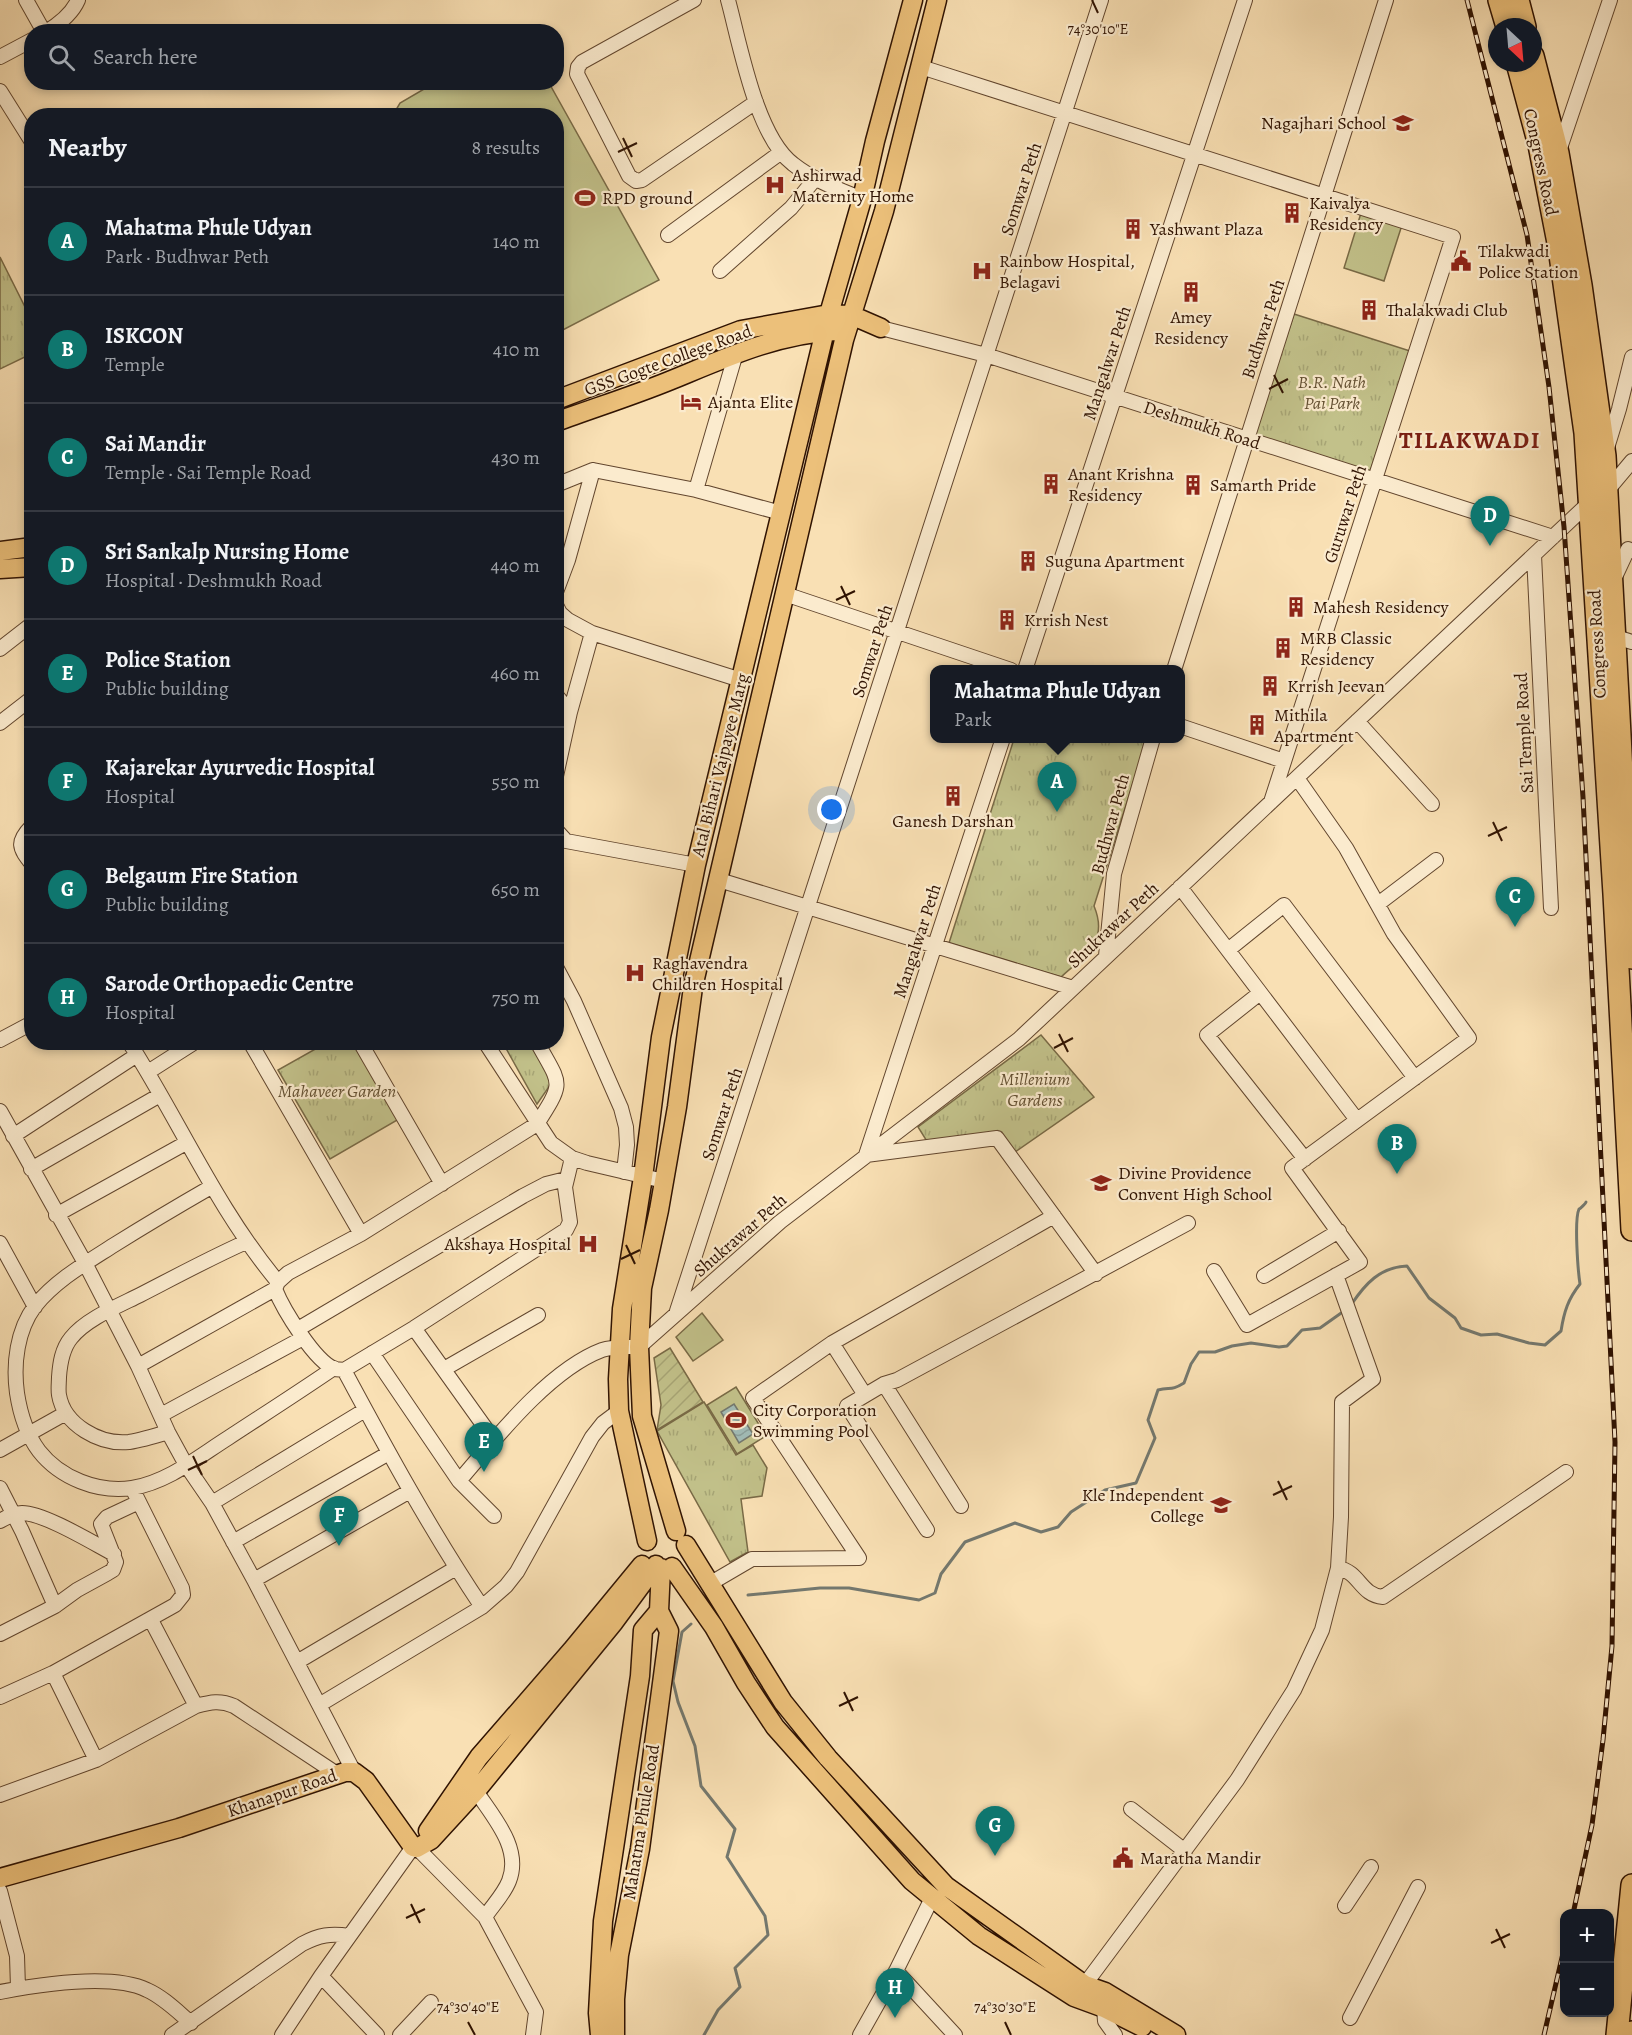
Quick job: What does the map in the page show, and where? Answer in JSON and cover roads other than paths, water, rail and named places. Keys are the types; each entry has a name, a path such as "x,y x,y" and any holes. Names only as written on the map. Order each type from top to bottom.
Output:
{"highway":[{"path":"1499,0 1504,18"},
{"path":"1518,0 1523,18"},
{"name":"Congress Road","path":"1519,72 1539,145 1559,248 1585,433 1623,639 1632,958"},
{"name":"Congress Road","path":"1537,72 1558,153 1583,296 1605,456 1598,498 1625,998 1632,1230"},
{"path":"1617,2035 1632,1885"}],"main road":[{"name":"Atal Bihari Vajpayee Marg","path":"913,0 875,141 862,199 827,323 696,865 661,1037 643,1177 622,1309 642,1416 681,1538 783,1702 828,1758 946,1886 1080,1991"},
{"name":"Atal Bihari Vajpayee Marg","path":"657,1560 619,1411 677,1107 693,987 849,323 884,211 937,0"},
{"path":"564,419 667,382 736,352 827,323 849,323"},
{"name":"GSS Gogte College Road","path":"564,397 741,330 827,323"},
{"name":"Deshmukh Road","path":"849,323 881,328"},
{"path":"0,551 24,548"},
{"path":"0,569 24,568"},
{"path":"657,1560 677,1565 684,1556 681,1538 665,1528 655,1532 659,1611"},
{"path":"418,1846 431,1840 476,1791 614,1622 657,1560"},
{"path":"418,1846 479,1757 572,1650 657,1560"},
{"path":"657,1560 707,1617 775,1727 912,1881 979,1936 1080,1991 1104,2008 1158,2035"},
{"name":"Mahatma Phule Road","path":"600,2035 598,2013 603,1921 640,1676 644,1630 659,1611 669,1630 640,1849 619,1955 615,2035"},
{"name":"Khanapur Road","path":"0,1878 179,1828 346,1773 366,1781 418,1846"},
{"path":"1080,1991 1105,1992 1176,2035"}],"street":[{"path":"26,0 40,24"},
{"path":"59,24 76,6 78,0"},
{"path":"694,0 582,62 578,67 577,74 629,176 636,181 642,180 756,102"},
{"path":"728,0 756,102 765,126 780,153 815,179 862,199"},
{"name":"Somwar Peth","path":"676,1314 1101,0"},
{"name":"Mangalwar Peth","path":"1026,665 1245,0"},
{"name":"Budhwar Peth","path":"1175,665 1247,439 1327,201 1386,0"},
{"path":"1558,153 1610,0"},
{"path":"0,57 24,44"},
{"path":"921,68 1194,154 1327,201 1312,264"},
{"path":"0,91 24,129"},
{"path":"668,236 780,153"},
{"path":"720,271 791,208 815,179"},
{"name":"Guruwar Peth","path":"1270,802 1453,237 1327,201"},
{"name":"Deshmukh Road","path":"881,328 986,355 1553,537"},
{"path":"696,490 736,352"},
{"path":"1605,456 1632,357"},
{"name":"Shukrawar Peth","path":"630,1347 676,1314 780,1222 1019,1039 1553,537 1598,498 1632,461"},
{"path":"564,482 592,470 696,490 781,513"},
{"path":"564,557 592,470"},
{"path":"1612,585 1630,545"},
{"name":"Sai Temple Road","path":"1534,555 1551,908"},
{"path":"785,594 999,665"},
{"path":"564,616 592,633 741,680"},
{"path":"0,649 24,630"},
{"path":"564,739 592,633"},
{"path":"0,723 24,704"},
{"path":"564,705 570,712"},
{"path":"1357,721 1432,804"},
{"path":"1185,728 1284,761"},
{"name":"Mangalwar Peth","path":"866,1155 1001,743"},
{"name":"Budhwar Peth","path":"1106,956 1114,874 1152,743"},
{"path":"1214,1271 1247,1325 1360,1262 1292,1168 1469,1038 1394,934 1346,848 1297,778"},
{"path":"24,834 20,844 24,853"},
{"path":"564,839 696,865"},
{"path":"1378,904 1436,860"},
{"path":"718,879 1073,988"},
{"path":"1180,887 1357,1120"},
{"path":"1228,950 1284,905 1415,1078"},
{"path":"564,982 621,1108 626,1127 627,1145 624,1172"},
{"path":"1260,993 1207,1035 1305,1159"},
{"path":"0,1040 24,1027"},
{"path":"134,1050 211,1187 276,1286 300,1334 323,1360 339,1369 456,1568 482,1606"},
{"path":"148,1072 182,1050"},
{"path":"255,1050 361,1234"},
{"path":"365,1050 442,1184"},
{"path":"490,1050 551,1143 572,1158 643,1177 664,1180"},
{"path":"138,1366 276,1286 288,1273 361,1234 537,1124 556,1095 558,1086 557,1079 541,1050"},
{"path":"13,1136 137,1055"},
{"path":"31,1169 160,1095"},
{"path":"0,1111 56,1215 85,1263 138,1366 168,1432 186,1465 212,1503 320,1705 346,1773"},
{"path":"866,1155 997,1138 1096,1274"},
{"path":"56,1215 186,1143"},
{"path":"211,1187 85,1263 54,1287 35,1306 21,1334 15,1362 15,1383 19,1408 30,1435 44,1457 64,1474 88,1484 114,1489 132,1488 161,1479 339,1369 414,1329 566,1230 570,1222 565,1202 566,1179 572,1158"},
{"path":"161,1415 300,1334 523,1196 546,1184 566,1179"},
{"path":"711,1583 752,1559 858,1558 753,1398 832,1343 1053,1216"},
{"path":"927,1530 847,1406 884,1384 897,1380 1188,1223"},
{"path":"1264,1276 1339,1232"},
{"path":"168,1432 147,1439 126,1442 106,1440 87,1432 66,1413 59,1396 60,1365 64,1349 70,1338 83,1326 108,1311 246,1242"},
{"path":"0,1243 35,1306"},
{"path":"1080,1991 1237,1780 1294,1690 1322,1630 1338,1568 1342,1402 1373,1379 1336,1275"},
{"path":"444,1369 538,1315"},
{"path":"414,1329 494,1440"},
{"path":"832,1343 866,1395"},
{"path":"459,1481 494,1440 549,1384 590,1356 604,1350 630,1347"},
{"path":"372,1353 459,1481 494,1516"},
{"path":"884,1384 961,1506"},
{"path":"212,1503 365,1410"},
{"path":"320,1705 482,1606 506,1586 517,1572 592,1437 603,1423 619,1411"},
{"path":"0,1450 66,1413"},
{"path":"233,1542 389,1452"},
{"path":"1338,1568 1345,1569 1356,1577 1368,1593 1383,1597 1566,1472"},
{"path":"0,1488 6,1518 27,1541 55,1606"},
{"path":"0,1697 53,1674 151,1620 175,1605 183,1595 182,1588 132,1488"},
{"path":"254,1580 410,1491"},
{"path":"0,1634 55,1606 77,1590 113,1570 116,1562 102,1528 103,1520 139,1502"},
{"path":"6,1518 25,1513 62,1526 114,1554"},
{"path":"297,1662 456,1568"},
{"path":"151,1620 196,1706"},
{"path":"53,1674 96,1760"},
{"path":"0,1795 96,1760 196,1706 215,1701 234,1706 346,1773"},
{"path":"476,1791 510,1845 513,1858 513,1869 508,1882 485,1917"},
{"path":"1131,1809 1185,1851"},
{"path":"282,2035 349,1936 418,1846 485,1917 536,2012 533,2035"},
{"path":"1345,1906 1371,1867"},
{"path":"1350,2018 1418,1887"},
{"path":"0,1891 4,1925 17,1956 18,1988"},
{"path":"860,2035 896,1971 932,1898"},
{"path":"172,2035 302,1944 317,1936 333,1934 349,1936"},
{"path":"896,1971 955,2035"},
{"path":"321,1976 377,2035"},
{"path":"0,1992 81,1982 120,1982 145,1989 156,1995 191,2023"},
{"path":"400,2035 431,2002"},
{"path":"1104,2008 1106,2021 1115,2035"}],"water":[{"name":"City Corporation Swimming Pool","path":"734,1404 753,1434 739,1443 721,1412"}],"waterway":[{"path":"1351,1305 1362,1290 1381,1273 1407,1266 1429,1298 1455,1318 1461,1328 1481,1335 1497,1334 1545,1345 1561,1331 1567,1306 1580,1284 1577,1224 1579,1209 1586,1202"},
{"path":"748,1595 820,1588 849,1588 919,1600 935,1593 941,1574 965,1542 1015,1523 1041,1532 1058,1527 1071,1512 1105,1490 1136,1483 1155,1438 1148,1420 1158,1390 1173,1388 1184,1383 1191,1364 1199,1352 1215,1352 1251,1343 1287,1346 1302,1330 1320,1328 1344,1311"},
{"path":"691,1624 682,1632 673,1681 678,1702 695,1746 701,1786 735,1829 727,1857 765,1916 768,1935 735,1968 740,1987 718,2010 704,2035"}],"railway":[{"path":"1467,0 1527,235 1549,387 1564,527 1583,797 1615,1442 1612,1646 1592,1825 1574,1909"},
{"path":"1544,2035 1561,1963"}],"place":[{"name":"Nagajhari School","path":"1403,123"},
{"name":"Ashirwad Maternity Home","path":"775,185"},
{"name":"RPD ground","path":"585,198"},
{"name":"Kaivalya Residency","path":"1292,213"},
{"name":"Yashwant Plaza","path":"1133,229"},
{"name":"Tilakwadi Police Station","path":"1461,261"},
{"name":"Rainbow Hospital, Belagavi","path":"982,271"},
{"name":"Amey Residency","path":"1191,292"},
{"name":"Thalakwadi Club","path":"1369,310"},
{"name":"Ajanta Elite","path":"691,402"},
{"name":"Anant Krishna Residency","path":"1051,484"},
{"name":"Samarth Pride","path":"1193,485"},
{"name":"Sri Sankalp Nursing Home","path":"1490,546"},
{"name":"Suguna Apartment","path":"1028,561"},
{"name":"Mahesh Residency","path":"1296,607"},
{"name":"Krrish Nest","path":"1007,620"},
{"name":"MRB Classic Residency","path":"1283,648"},
{"name":"Krrish Jeevan","path":"1270,686"},
{"name":"Mithila Apartment","path":"1257,725"},
{"name":"Ganesh Darshan","path":"953,796"},
{"name":"Mahatma Phule Udyan","path":"1057,812"},
{"name":"Sai Mandir","path":"1515,927"},
{"name":"Raghavendra Children Hospital","path":"635,973"},
{"name":"ISKCON","path":"1397,1174"},
{"name":"Divine Providence Convent High School","path":"1101,1183"},
{"name":"Akshaya Hospital","path":"588,1244"},
{"name":"City Corporation Swimming Pool","path":"736,1420"},
{"name":"Police Station","path":"484,1472"},
{"name":"Kle Independent College","path":"1221,1505"},
{"name":"Kajarekar Ayurvedic Hospital","path":"339,1546"},
{"name":"Belgaum Fire Station","path":"995,1856"},
{"name":"Maratha Mandir","path":"1123,1858"},
{"name":"Sarode Orthopaedic Centre","path":"895,2018"}],"district":[{"name":"TILAKWADI","path":"1470,440"}],"park label":[{"name":"B.R. Nath Pai Park","path":"1332,392"},
{"name":"Millenium Gardens","path":"1035,1089"},
{"name":"Mahaveer Garden","path":"337,1091"}]}
